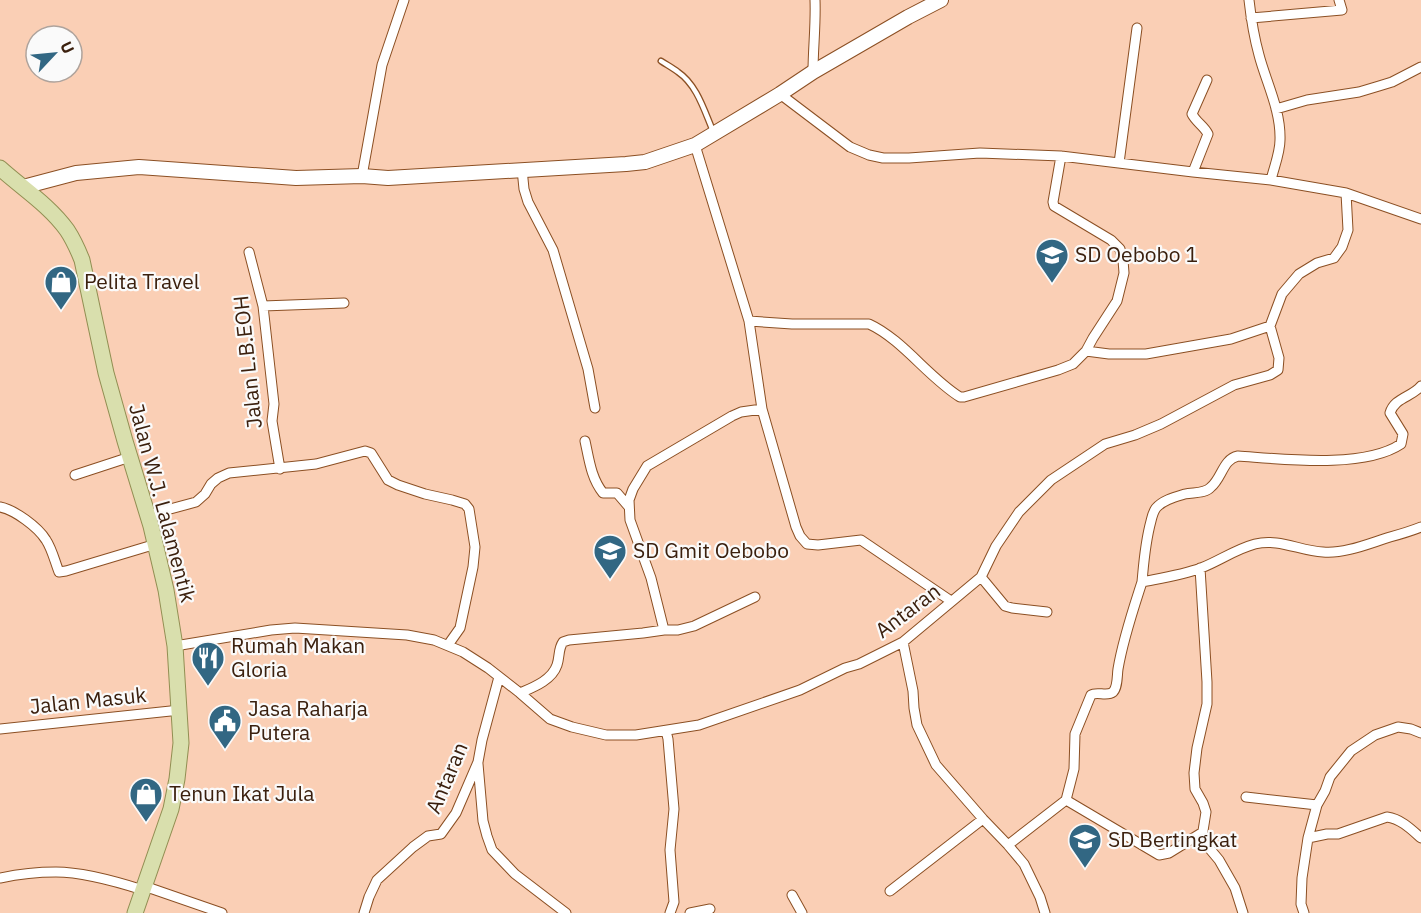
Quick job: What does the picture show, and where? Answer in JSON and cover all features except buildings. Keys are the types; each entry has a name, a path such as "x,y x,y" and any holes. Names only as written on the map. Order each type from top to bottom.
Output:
{"main road":[{"name":"Jalan W.J. Lalamentik","path":"0,168 57,219 75,243 82,260 106,373 148,515 166,590 175,646 181,743 171,809 135,913"}],"street":[{"path":"362,176 382,66 404,0"},
{"path":"813,72 816,30 815,0"},
{"path":"23,187 76,173 139,167 296,178 362,176 388,178 645,162 695,145 813,72 941,0"},
{"path":"1249,0 1259,54 1279,125 1281,142 1271,180"},
{"path":"1251,18 1342,10 1339,0"},
{"path":"1119,163 1137,28"},
{"path":"1276,109 1306,100 1359,92 1392,82 1421,67"},
{"path":"1193,172 1208,134 1192,114 1207,80"},
{"path":"780,94 850,147 868,155 883,158 980,153 1061,156 1271,180 1346,194 1421,219"},
{"path":"695,145 749,321 762,409 800,536 807,544 818,545 861,540 951,602"},
{"path":"749,321 792,324 870,324 892,339 960,397 1073,364 1086,351 1117,301 1124,273 1120,249 1110,240 1054,206 1061,156"},
{"path":"522,169 528,202 553,250 588,369 595,408"},
{"path":"1086,351 1109,354 1146,354 1231,339 1270,326 1282,294 1299,274 1317,263 1334,258 1342,247 1348,230 1346,194"},
{"name":"Jalan L.B.EOH","path":"249,252 263,306 274,404 273,421 280,468"},
{"path":"263,306 344,303"},
{"name":"Antaran","path":"364,913 377,880 428,836 441,834 456,813 477,762 499,677 550,719 606,735 636,735 699,724 800,690 845,668 859,664 903,642 981,576 996,546 1019,512 1051,480 1105,444 1161,424 1234,385 1270,375 1278,370 1279,358 1270,326"},
{"path":"1008,845 1066,800 1076,759 1075,734 1091,694 1110,694 1116,688 1118,667 1142,582 1145,541 1154,510 1163,502 1193,492 1207,491 1233,457 1316,461 1347,459 1392,450 1401,444 1403,434 1390,413 1391,408 1397,402 1416,392 1421,386"},
{"path":"664,630 651,578 630,520 629,507 633,489 647,466 732,416 741,412 762,409"},
{"path":"585,441 594,480 598,487 603,493 617,493 629,507"},
{"path":"148,515 196,502 211,484 229,473 316,464 365,451 371,453 388,480 425,494 468,506 475,547 473,567 460,628 448,645"},
{"path":"75,475 130,457"},
{"path":"0,507 8,508 28,522 46,540 59,572 156,544"},
{"path":"1142,582 1200,568 1255,544 1281,542 1325,553 1370,543 1421,526"},
{"path":"1200,568 1207,704 1197,748 1195,789 1206,812 1202,837 1220,860 1235,888 1243,913"},
{"path":"981,576 1005,606 1047,612"},
{"path":"520,693 548,678 557,667 563,642 678,630 694,626 755,597"},
{"path":"175,646 295,628 407,635 448,645 477,660 499,677"},
{"path":"903,642 917,725 936,765 1024,864 1045,913"},
{"name":"Jalan Masuk","path":"0,729 180,710"},
{"path":"1304,913 1301,904 1302,878 1308,838 1317,805 1330,777 1351,751 1375,735 1398,727 1421,733"},
{"path":"666,731 674,809 670,850 674,902 670,913"},
{"path":"477,762 483,820 492,850 515,874 566,913"},
{"path":"1246,797 1317,805"},
{"path":"1066,800 1159,855 1169,853 1203,832"},
{"path":"1308,838 1338,834 1387,818 1394,818 1421,838"},
{"path":"890,891 983,819"},
{"path":"0,878 26,873 59,872 144,888 222,913"},
{"path":"792,895 802,913"},
{"path":"690,913 710,909"}],"lane":[{"path":"661,62 680,73 693,87 714,134"}],"place":[{"name":"SD Oebobo 1","path":"1052,284"},
{"name":"Pelita Travel","path":"61,311"},
{"name":"SD Gmit Oebobo","path":"610,580"},
{"name":"Rumah Makan Gloria","path":"208,687"},
{"name":"Jasa Raharja Putera","path":"225,750"},
{"name":"Tenun Ikat Jula","path":"146,823"},
{"name":"SD Bertingkat","path":"1085,869"}]}
